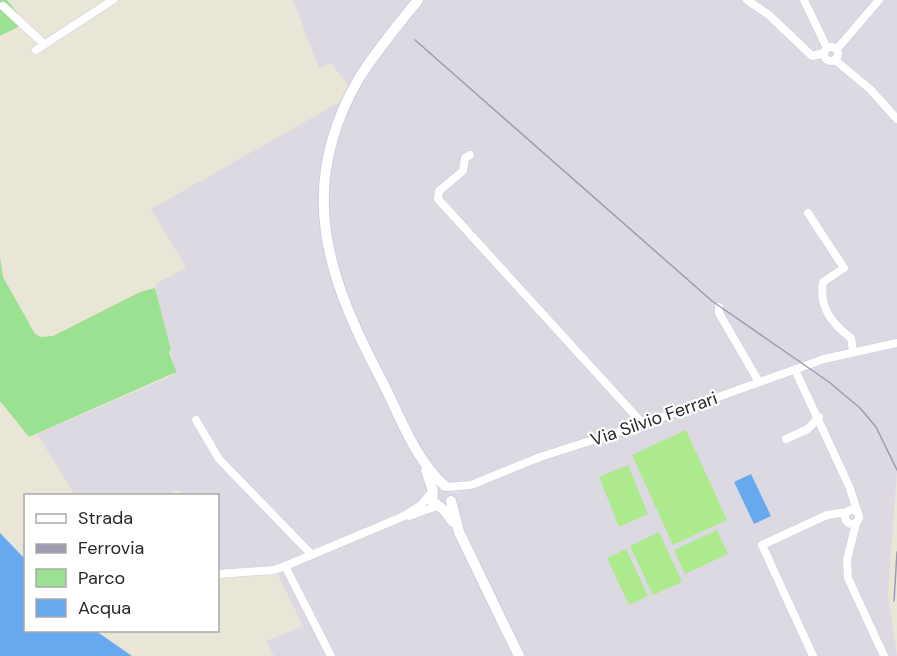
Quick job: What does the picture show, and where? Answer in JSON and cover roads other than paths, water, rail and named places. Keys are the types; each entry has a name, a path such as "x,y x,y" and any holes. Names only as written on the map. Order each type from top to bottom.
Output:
{"main road":[{"path":"418,0 369,64 347,100 332,140 322,203 324,237 342,294 369,357 423,460 432,491 432,501 459,532 519,656"},
{"path":"423,460 452,493 459,532"},
{"path":"432,491 438,486 445,487"},
{"path":"439,507 452,500"}],"street":[{"path":"36,50 113,0"},
{"path":"747,0 769,15 812,56 825,50 837,49 879,0"},
{"path":"804,0 825,50 826,60 835,60 870,89 897,119"},
{"path":"3,6 44,45"},
{"path":"835,60 838,54 837,49"},
{"path":"470,155 465,158 463,171 439,192 438,199 643,424"},
{"path":"808,213 844,268 823,282 821,296 825,311 835,327 850,338 853,351"},
{"path":"719,307 719,313 759,382"},
{"name":"Via Silvio Ferrari","path":"445,487 471,484 540,457 643,424 837,355 897,343"},
{"path":"795,370 825,430 852,494 859,519 850,523 827,514"},
{"path":"786,439 807,429 819,417"},
{"path":"196,420 219,459 312,555"},
{"path":"807,429 825,430"},
{"name":"Via Silvio Ferrari","path":"452,500 471,484"},
{"path":"402,517 420,506 432,491"},
{"path":"852,494 848,511 850,523 848,579 884,656"},
{"path":"219,574 274,570 402,517 439,507"},
{"path":"813,656 762,545 827,514 848,511 858,513"},
{"path":"285,566 331,656"}],"water":[{"path":"751,474 771,516 754,524 734,482"},
{"path":"0,533 24,558 24,632 97,632 132,656 0,656"}],"railway":[{"path":"415,40 712,301 829,382 860,408 876,427 897,470"},
{"path":"894,601 897,552"}]}
